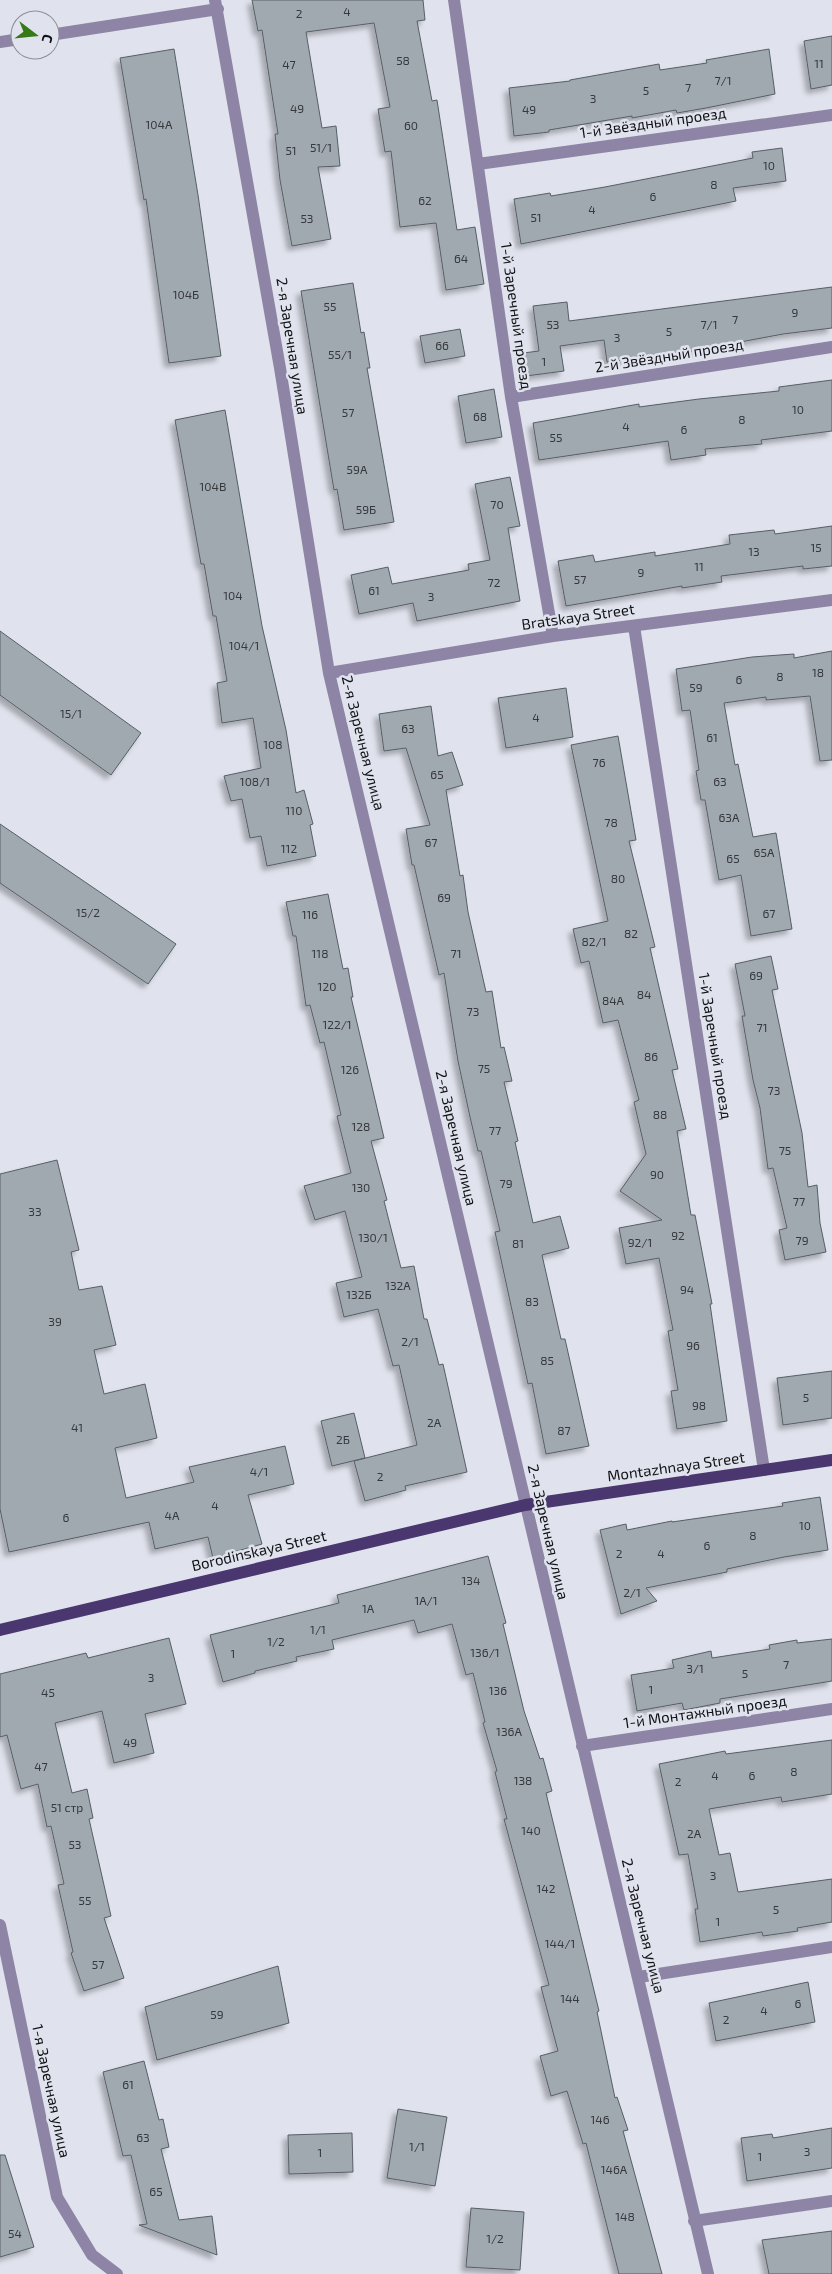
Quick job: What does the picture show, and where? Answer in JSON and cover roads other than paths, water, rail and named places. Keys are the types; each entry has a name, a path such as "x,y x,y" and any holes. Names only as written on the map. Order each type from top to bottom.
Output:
{"main road":[{"name":"Montazhnaya Street","path":"525,1505 832,1460"},
{"name":"Borodinskaya Street","path":"0,1630 525,1505"}],"street":[{"name":"1-й Заречный проезд","path":"454,0 511,397 553,636"},
{"path":"60,33 217,5"},
{"name":"2-я Заречная улица","path":"217,5 280,368 329,673 708,2274"},
{"name":"1-й Звёздный проезд","path":"478,164 832,115"},
{"name":"2-й Звёздный проезд","path":"511,397 832,346"},
{"name":"Bratskaya Street","path":"329,673 553,636 832,600"},
{"name":"1-й Заречный проезд","path":"634,626 764,1470"},
{"name":"1-й Монтажный проезд","path":"582,1746 832,1709"},
{"name":"1-я Заречная улица","path":"0,1925 57,2197 92,2255 117,2274"},
{"path":"639,1977 832,1947"},
{"path":"694,2221 832,2201"}]}
